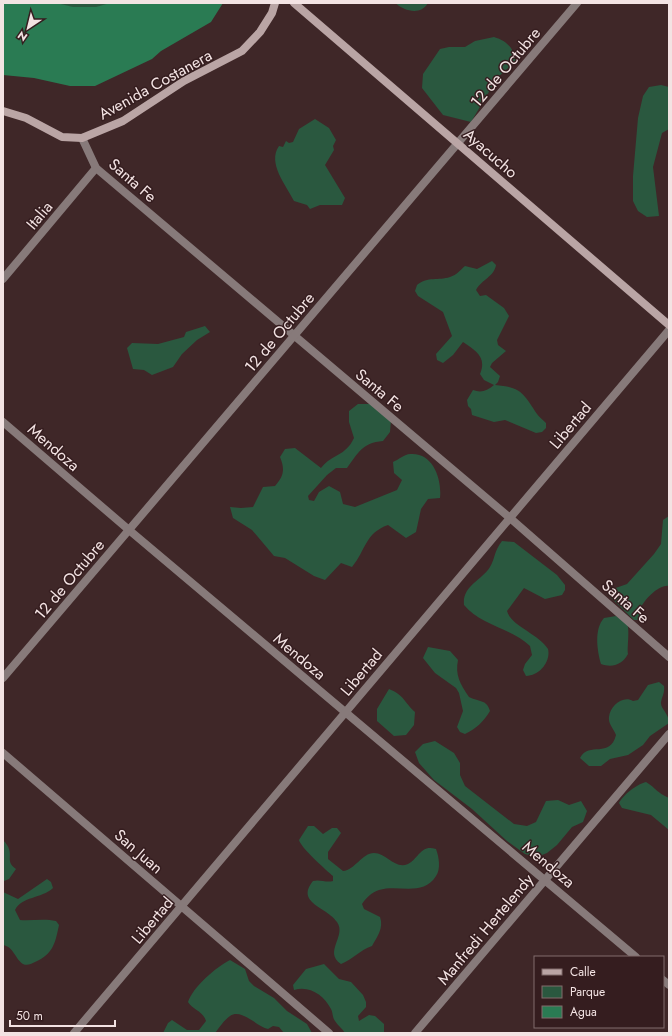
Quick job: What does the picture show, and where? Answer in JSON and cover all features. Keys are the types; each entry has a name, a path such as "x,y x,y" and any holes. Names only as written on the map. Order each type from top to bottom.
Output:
{"street":[{"name":"Avenida Costanera","path":"3,111 26,118 62,136 82,138 123,121 184,81 242,51 260,32 272,13 275,3"},
{"name":"Ayacucho","path":"294,3 669,325"},
{"name":"12 de Octubre","path":"3,678 577,3"},
{"name":"Santa Fe","path":"82,138 96,168 510,518 669,657"},
{"name":"Italia","path":"3,279 96,168"},
{"name":"Libertad","path":"74,1033 669,330"},
{"name":"Mendoza","path":"3,422 345,712 546,879 635,956"},
{"name":"Manfredi Hertelendy","path":"415,1033 669,734"},
{"name":"San Juan","path":"3,753 329,1033"}],"green space":[{"path":"57,3 110,3 98,7 76,8"},
{"path":"395,3 428,3 421,10 412,11"},
{"path":"494,37 502,40 508,45 513,51 517,60 497,78 471,122 443,115 422,88 423,74 440,49 449,47 465,47 475,41"},
{"path":"661,85 669,87 669,129 662,133 653,167 659,216 647,217 638,211 633,201 633,176 638,118 643,96 649,87"},
{"path":"315,119 329,128 336,140 333,146 334,150 325,165 345,198 342,205 320,205 310,209 307,205 294,201 279,174 275,160 279,146 283,147 286,141 289,143 293,142 299,129"},
{"path":"492,261 496,265 495,269 478,286 476,290 480,296 486,295 504,308 509,316 497,340 498,345 506,351 492,363 490,367 500,376 495,385 511,387 524,396 546,423 546,428 542,432 536,433 505,420 494,422 472,415 467,400 473,390 484,391 494,385 484,380 480,374 482,363 479,355 463,342 453,355 443,363 437,360 436,354 452,336 443,312 418,296 415,291 417,285 421,282 450,277 457,274 465,266 477,269"},
{"path":"205,326 210,332 197,340 182,354 173,367 152,375 144,370 133,369 127,348 132,343 158,344 184,337 186,332"},
{"path":"358,404 371,404 391,420 390,432 383,441 370,444 362,449 347,468 336,468 327,475 308,496 309,500 314,501 319,492 329,486 340,492 343,504 355,507 397,490 402,480 394,473 393,462 410,454 425,457 430,462 437,475 440,498 428,499 421,509 416,532 406,538 388,525 380,528 370,537 357,561 352,567 341,563 325,580 314,576 285,558 274,556 252,530 233,518 230,507 253,507 263,487 275,486 282,476 283,465 280,457 285,449 295,448 321,468 325,463 347,449 354,438 349,422 349,411"},
{"path":"669,516 669,586 661,587 652,593 640,609 638,620 634,620 607,594 610,590 627,584 654,554 661,544 663,520"},
{"path":"502,541 514,542 557,575 565,585 565,590 562,595 545,599 524,588 507,611 519,626 538,639 548,649 548,658 540,671 526,676 523,670 525,664 532,655 530,646 514,635 478,617 464,605 466,593 490,567 497,548"},
{"path":"616,616 628,626 628,654 620,663 609,666 601,664 597,640 599,628 604,618"},
{"path":"428,647 450,651 458,660 457,670 459,679 469,697 482,701 489,707 490,711 482,722 465,734 460,732 457,727 463,711 459,693 456,688 435,673 423,658"},
{"path":"659,682 664,686 661,705 668,716 669,723 650,736 643,745 628,755 610,759 601,766 589,766 580,758 584,753 604,748 613,742 616,735 610,724 609,717 614,706 625,699 633,701 638,700 648,685"},
{"path":"389,689 401,696 415,712 414,725 406,735 394,736 377,721 377,709"},
{"path":"435,741 454,753 460,763 460,775 465,786 514,824 527,826 536,822 546,801 558,800 569,805 581,801 587,811 583,822 572,827 557,845 547,853 537,857 525,854 507,841 472,809 434,780 419,763 415,752 423,744"},
{"path":"646,782 669,798 669,830 651,815 622,808 619,803 631,790"},
{"path":"308,826 314,826 323,834 332,828 337,828 341,833 328,852 328,859 343,871 351,868 366,856 374,853 379,854 399,865 408,864 420,852 427,848 436,849 438,856 439,870 431,882 417,888 394,888 379,890 365,900 362,904 364,909 380,917 381,925 379,932 372,946 341,964 336,959 334,954 339,933 337,922 314,904 308,895 308,888 313,881 333,881 333,876 309,853 299,840"},
{"path":"3,840 9,849 10,863 16,869 9,879 4,881"},
{"path":"47,879 51,882 53,888 48,892 22,902 15,910 20,920 56,921 59,925 56,938 52,948 46,956 28,965 24,965 10,948 3,945 3,892 18,899"},
{"path":"230,960 245,969 249,981 254,986 274,998 287,1011 307,1024 312,1033 284,1033 279,1027 273,1026 268,1029 264,1028 244,1016 235,1014 230,1016 215,1033 163,1033 168,1023 172,1020 187,1030 199,1030 206,1021 205,1018 188,1002 195,990 206,978 218,967"},
{"path":"324,964 339,979 351,982 363,995 366,1002 366,1007 358,1016 359,1021 369,1015 375,1016 384,1024 384,1033 345,1033 334,1019 332,1010 328,1004 316,992 305,989 294,990 293,985 306,969"}],"water":[{"path":"3,3 57,3 73,7 96,7 110,3 223,3 211,22 161,51 152,59 95,86 70,86 34,78 3,75"}]}
